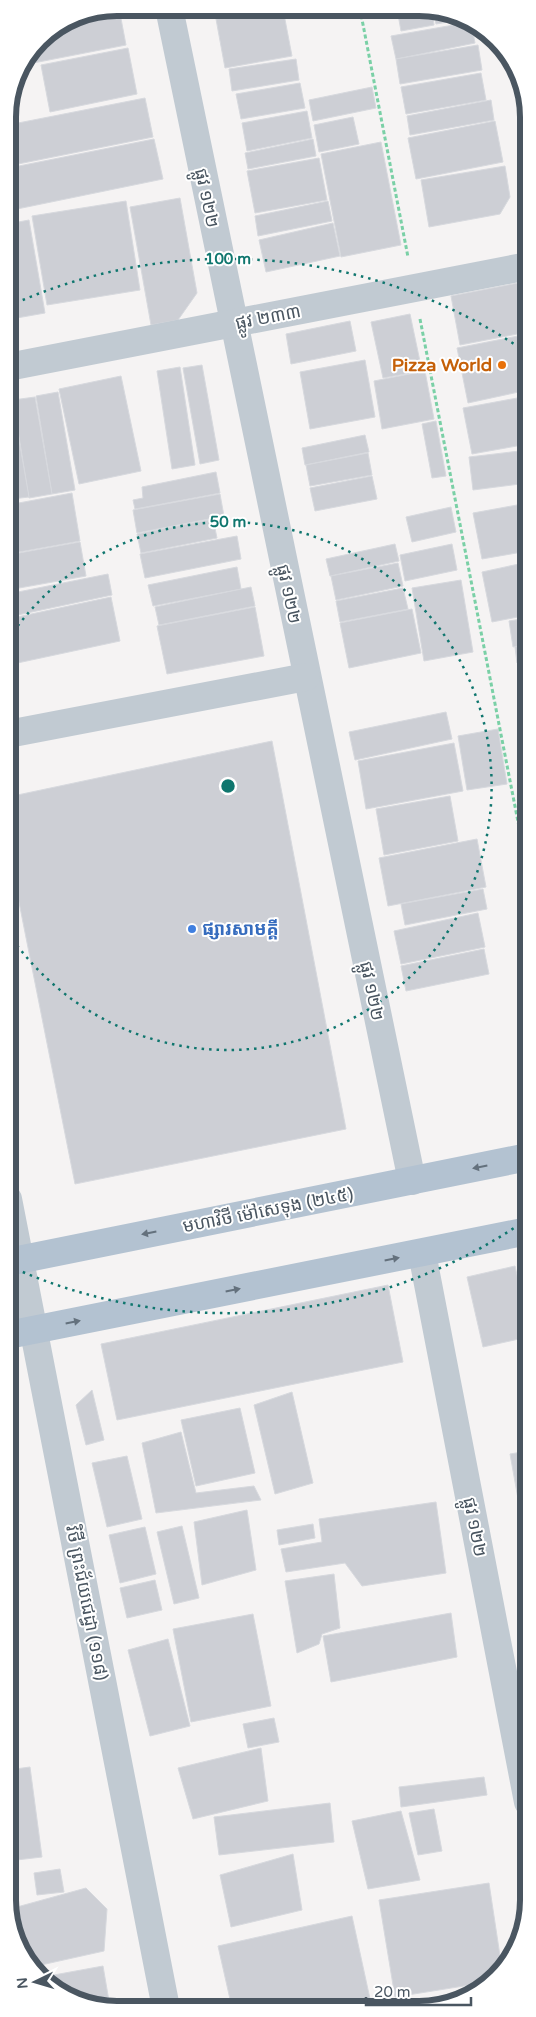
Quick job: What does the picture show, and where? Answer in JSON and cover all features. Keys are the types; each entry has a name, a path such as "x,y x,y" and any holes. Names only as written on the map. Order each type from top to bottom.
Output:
{"main road":[{"name":"មហាវិថី ម៉ៅសេទុង (២៤៥)","path":"16,1261 520,1160"},
{"path":"21,1332 520,1233"}],"street":[{"name":"ផ្លូវ ១២២","path":"170,16 412,1181"},
{"name":"ផ្លូវ ២៣៣","path":"16,365 520,268"},
{"path":"16,732 306,677"},
{"name":"ផ្លូវ ១២២","path":"422,1252 520,1760"},
{"name":"វិថី ព្រះជ័យជេដ្ធា (១១៨)","path":"16,1281 21,1332 164,2001"}],"path":[{"path":"361,16 520,832"}],"building":[{"path":"121,16 126,45 32,63 46,46 61,33 97,18"},
{"path":"234,16 284,16 292,56 225,68 216,19"},
{"path":"398,16 433,17 434,25 401,31"},
{"path":"435,17 450,22 436,24"},
{"path":"458,24 473,33 475,43 396,59 391,36"},
{"path":"478,45 482,70 400,84 396,59"},
{"path":"128,48 137,94 50,112 41,65"},
{"path":"296,59 299,80 232,91 229,69"},
{"path":"481,73 486,100 406,114 401,87"},
{"path":"300,83 305,108 241,119 236,94"},
{"path":"372,87 376,108 313,121 309,100"},
{"path":"145,98 153,137 16,164 16,123"},
{"path":"491,100 494,120 410,135 407,116"},
{"path":"307,111 312,138 247,151 242,123"},
{"path":"353,117 359,144 319,152 314,125"},
{"path":"495,121 503,162 416,179 408,138"},
{"path":"154,139 163,179 17,209 16,167"},
{"path":"313,139 316,156 248,169 245,153"},
{"path":"381,142 401,245 341,257 321,154"},
{"path":"319,158 327,200 255,213 247,171"},
{"path":"505,166 510,197 500,214 429,227 421,180"},
{"path":"180,198 197,293 178,320 151,325 130,207"},
{"path":"126,201 140,290 47,305 32,216"},
{"path":"328,201 332,221 258,236 255,216"},
{"path":"29,220 45,313 16,318 16,222"},
{"path":"333,223 340,256 266,272 259,240"},
{"path":"520,283 520,334 460,345 451,296"},
{"path":"410,314 422,371 383,378 371,322"},
{"path":"350,321 356,351 291,364 286,334"},
{"path":"520,336 520,392 468,403 457,348"},
{"path":"365,360 375,417 310,429 300,372"},
{"path":"202,365 219,460 200,464 183,368"},
{"path":"180,367 195,465 172,469 157,371"},
{"path":"425,371 434,419 382,429 374,381"},
{"path":"121,376 141,471 79,484 59,389"},
{"path":"58,392 75,490 52,494 36,396"},
{"path":"35,397 52,494 29,498 16,418 16,400"},
{"path":"520,397 520,445 472,454 463,408"},
{"path":"436,421 446,476 432,478 422,424"},
{"path":"16,423 29,497 16,499"},
{"path":"365,435 369,452 305,465 302,448"},
{"path":"520,451 520,484 473,490 469,457"},
{"path":"368,453 372,475 310,486 306,465"},
{"path":"216,472 220,493 135,509 133,500 143,498 142,487"},
{"path":"372,476 377,499 315,511 310,488"},
{"path":"72,493 80,541 16,553 16,504"},
{"path":"220,494 224,516 137,533 133,510"},
{"path":"520,504 520,552 482,559 473,513"},
{"path":"451,507 456,532 412,542 406,517"},
{"path":"213,519 217,538 141,553 137,534"},
{"path":"237,536 241,559 145,578 140,554"},
{"path":"80,542 86,576 16,589 16,554"},
{"path":"395,544 399,561 330,576 326,559"},
{"path":"452,544 457,570 405,581 400,555"},
{"path":"398,563 403,586 336,600 331,576"},
{"path":"520,564 520,617 492,622 482,572"},
{"path":"237,567 241,589 153,606 148,585"},
{"path":"108,574 112,595 16,615 16,592"},
{"path":"461,580 473,652 424,661 412,588"},
{"path":"251,587 255,606 159,625 155,607"},
{"path":"403,588 408,609 340,622 336,601"},
{"path":"111,597 120,641 16,663 16,617"},
{"path":"255,607 264,656 167,674 157,626"},
{"path":"412,609 421,653 349,668 340,623"},
{"path":"520,619 520,646 513,647 509,621"},
{"path":"520,646 520,663 517,663 515,647"},
{"path":"446,712 452,739 355,760 349,732"},
{"path":"498,729 507,784 467,790 458,736"},
{"path":"272,741 346,1129 75,1184 16,887 16,795"},
{"path":"454,743 463,791 366,809 358,761"},
{"path":"450,796 458,841 384,855 376,809"},
{"path":"477,839 486,887 388,906 379,858"},
{"path":"483,889 487,909 405,925 401,904"},
{"path":"478,913 485,947 401,964 394,931"},
{"path":"484,949 489,974 406,991 401,966"},
{"path":"515,1266 520,1288 520,1339 483,1347 467,1277"},
{"path":"388,1285 403,1362 117,1420 101,1344"},
{"path":"92,1390 104,1440 86,1445 76,1405"},
{"path":"292,1392 313,1483 275,1494 254,1405"},
{"path":"240,1408 255,1473 196,1486 181,1420"},
{"path":"181,1432 196,1493 254,1486 261,1500 156,1513 142,1443"},
{"path":"520,1452 520,1510 510,1454"},
{"path":"127,1456 142,1519 107,1527 92,1463"},
{"path":"436,1502 446,1573 362,1586 345,1563 286,1572 281,1549 322,1542 319,1519"},
{"path":"247,1510 256,1570 202,1585 194,1522"},
{"path":"313,1524 315,1538 279,1545 277,1530"},
{"path":"182,1526 199,1598 174,1604 157,1532"},
{"path":"145,1527 156,1574 120,1583 109,1535"},
{"path":"334,1574 340,1628 322,1634 319,1644 297,1653 285,1581"},
{"path":"155,1580 162,1610 127,1618 120,1588"},
{"path":"451,1613 457,1657 331,1682 323,1636"},
{"path":"253,1614 271,1706 191,1722 173,1629"},
{"path":"168,1639 190,1726 150,1736 128,1650"},
{"path":"274,1718 279,1742 248,1748 243,1724"},
{"path":"261,1748 268,1801 193,1819 178,1768"},
{"path":"30,1767 42,1857 16,1860 16,1769"},
{"path":"484,1777 487,1795 401,1807 399,1787"},
{"path":"330,1803 334,1842 219,1855 214,1817"},
{"path":"434,1809 442,1851 418,1855 409,1813"},
{"path":"401,1811 420,1880 368,1889 352,1821"},
{"path":"293,1854 302,1910 231,1927 220,1875"},
{"path":"60,1869 64,1892 37,1895 34,1873"},
{"path":"489,1883 501,1959 474,1984 395,1997 379,1900"},
{"path":"86,1888 107,1909 104,1951 60,1961 60,1957 34,1957 21,1929 17,1907"},
{"path":"352,1916 370,2001 230,2001 218,1946"},
{"path":"103,1966 109,2000 78,1993 61,1984 60,1974"}],"place":[{"name":"Pizza World","path":"502,365"},
{"name":"ផ្សារសាមគ្គី","path":"192,929"}]}
